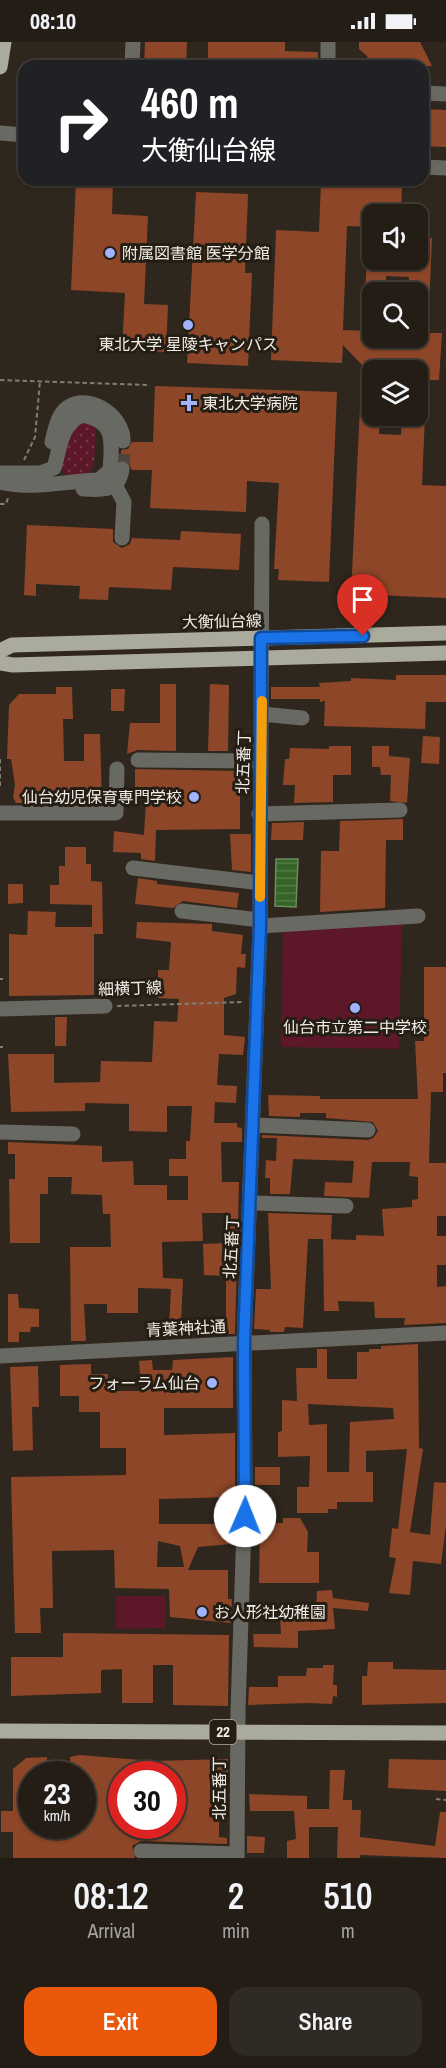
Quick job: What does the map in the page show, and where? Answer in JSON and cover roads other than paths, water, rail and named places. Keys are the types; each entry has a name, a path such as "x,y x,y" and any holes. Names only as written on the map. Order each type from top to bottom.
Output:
{"main road":[{"path":"0,67 4,42"},
{"name":"大衡仙台線","path":"0,651 12,645 446,633"},
{"path":"0,663 13,665 262,660 446,653"},
{"name":"22","path":"0,1731 446,1733"}],"street":[{"path":"132,60 133,42"},
{"path":"328,42 328,60"},
{"path":"429,93 446,94"},
{"path":"0,134 18,135"},
{"path":"429,167 446,168"},
{"path":"0,473 18,467 42,464 50,455 57,422 71,405 82,403 105,409 120,425 123,441"},
{"path":"18,467 40,473 54,468 64,432 72,419 81,415 98,419 107,428 112,439 110,470 107,475 99,480 63,481 41,486"},
{"path":"0,482 108,490 115,485 122,469"},
{"path":"115,485 124,502 122,538"},
{"name":"北五番丁","path":"237,1856 238,1732 246,1495 244,1343 260,923 262,524"},
{"path":"262,714 302,718"},
{"path":"138,760 260,761"},
{"path":"0,813 116,813 117,769"},
{"path":"259,814 400,810"},
{"path":"133,868 260,883"},
{"path":"182,911 260,923 418,916"},
{"name":"細横丁線","path":"1,1010 105,1006"},
{"path":"254,1125 368,1130"},
{"path":"0,1132 73,1134"},
{"path":"250,1203 346,1206"},
{"name":"青葉神社通","path":"0,1356 446,1333"},
{"path":"141,1851 237,1856"}],"tunnel":[{"path":"122,469 123,441"}],"place":[{"name":"附属図書館 医学分館","path":"110,253"},
{"name":"東北大学 星陵キャンパス","path":"188,325"},
{"name":"東北大学病院","path":"189,403"},
{"name":"仙台幼児保育専門学校","path":"194,797"},
{"name":"仙台市立第二中学校","path":"355,1008"},
{"name":"フォーラム仙台","path":"212,1383"},
{"name":"お人形社幼稚園","path":"202,1612"}]}
